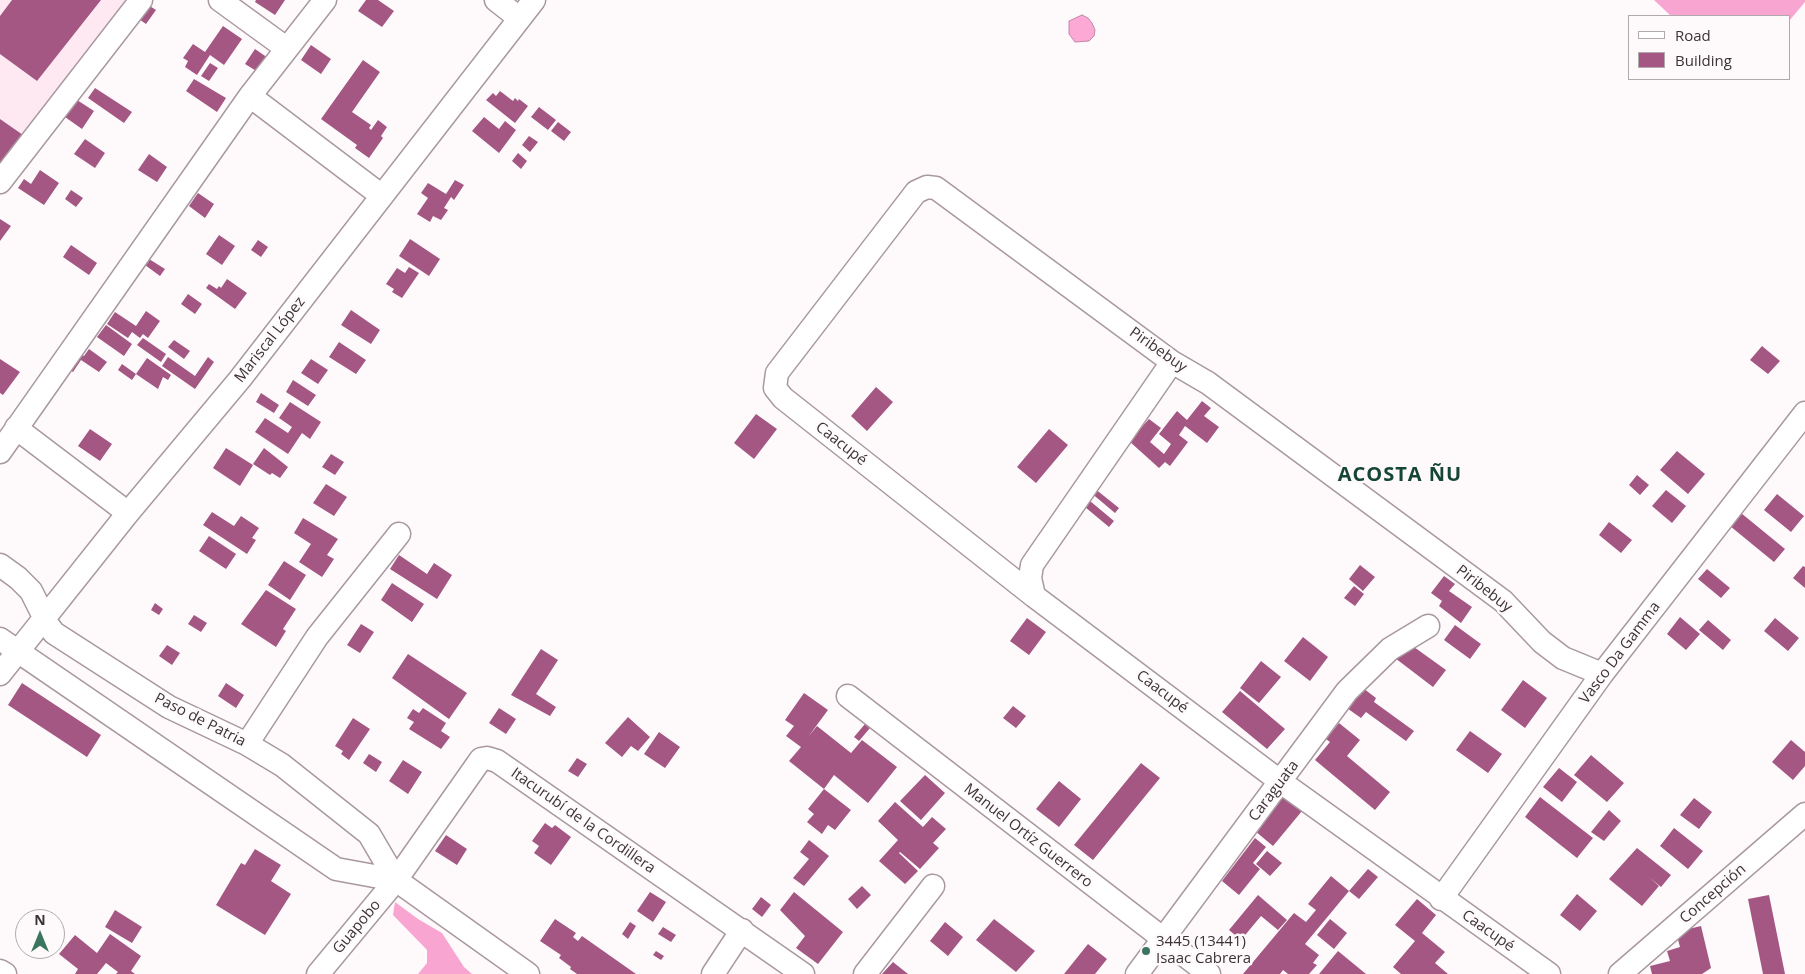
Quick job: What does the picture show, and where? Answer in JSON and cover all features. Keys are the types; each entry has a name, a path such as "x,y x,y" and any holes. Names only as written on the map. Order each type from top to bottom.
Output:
{"street":[{"path":"0,182 141,0"},
{"path":"220,0 286,48"},
{"path":"0,452 250,96 325,0"},
{"path":"496,0 520,18"},
{"name":"Mariscal López","path":"0,674 9,645 44,618 128,513 240,379 534,0"},
{"path":"250,96 382,196"},
{"name":"Piribebuy","path":"783,398 775,388 774,380 787,356 916,192 927,187 942,192 1172,362 1208,383 1503,601 1542,642 1563,658 1602,674"},
{"path":"1034,596 1030,578 1032,564 1172,362"},
{"name":"Caacupé","path":"783,398 1034,596 1281,782 1441,899 1549,974"},
{"name":"Vasco Da Gamma","path":"1441,899 1602,674 1805,413"},
{"path":"16,428 128,513"},
{"path":"247,744 317,637 399,534"},
{"name":"Paso de Patria","path":"0,565 18,578 31,591 44,618 54,633 169,707 247,744 282,765 369,834 396,880 528,974"},
{"name":"Caraguata","path":"1137,974 1347,691 1390,649 1428,626"},
{"name":"Paso de Patria","path":"9,645 336,870 396,880"},
{"name":"Manuel Ortíz Guerrero","path":"848,696 1162,940 1209,974"},
{"name":"Itacurubí de la Cordillera","path":"396,880 481,759 487,758 497,761 804,974"},
{"name":"Concepción","path":"1625,972 1801,824"},
{"name":"Guapobo","path":"318,974 396,880"},
{"path":"865,974 934,886"},
{"path":"713,974 742,930"},
{"path":"0,971 4,974"}],"shaded area":[{"path":"0,0 139,0 0,178"},
{"path":"1654,0 1805,0 1790,20 1790,15 1670,15"},
{"path":"1082,15 1092,23 1095,30 1094,36 1089,41 1075,42 1069,34 1069,21"},
{"path":"395,902 418,919 442,933 464,967 472,974 418,974 427,963 427,950 393,915"}],"building":[{"path":"12,0 101,0 37,81 0,54 0,16"},
{"path":"256,0 285,0 275,15 255,2"},
{"path":"366,0 378,0 394,11 382,27 358,11"},
{"path":"145,3 156,10 146,24 136,17"},
{"path":"223,26 242,39 224,65 210,55 197,75 185,67 188,61 183,58 193,44 205,52"},
{"path":"311,45 331,59 321,74 301,60"},
{"path":"255,49 268,58 258,72 245,64"},
{"path":"363,60 380,72 352,112 371,125 369,128 371,130 378,120 387,127 381,136 383,138 369,158 355,148 357,145 321,119"},
{"path":"210,63 218,68 209,81 201,76"},
{"path":"194,79 226,98 217,112 186,91"},
{"path":"95,88 132,112 124,123 88,98"},
{"path":"500,91 513,101 515,98 518,101 519,99 528,106 515,123 486,100 493,93 496,96"},
{"path":"77,100 94,111 82,129 65,117"},
{"path":"539,107 556,120 548,130 531,117"},
{"path":"484,117 499,129 505,121 516,130 499,153 472,131"},
{"path":"0,119 23,135 0,166"},
{"path":"558,122 571,132 564,141 551,131"},
{"path":"529,136 538,142 530,152 522,145"},
{"path":"85,139 105,153 95,168 74,154"},
{"path":"518,153 527,161 521,169 512,161"},
{"path":"149,154 167,167 157,182 138,170"},
{"path":"40,170 59,183 44,205 18,188 24,179 31,184"},
{"path":"455,180 464,185 454,200 451,197 444,208 448,210 441,220 433,216 430,222 417,214 428,198 421,193 428,183 446,194"},
{"path":"71,190 83,198 76,207 65,199"},
{"path":"198,193 214,204 205,218 189,206"},
{"path":"0,219 11,226 0,241"},
{"path":"219,235 235,246 222,265 206,254"},
{"path":"410,239 440,259 429,276 399,256"},
{"path":"258,240 268,247 261,257 251,250"},
{"path":"71,245 97,263 89,275 63,257"},
{"path":"149,259 165,269 160,276 145,265"},
{"path":"409,267 419,273 402,298 392,292 394,289 386,284 397,268 405,273"},
{"path":"227,279 247,293 235,309 206,288 209,284 217,289 219,286 221,288"},
{"path":"188,294 202,304 195,314 181,304"},
{"path":"351,310 380,330 371,344 341,325"},
{"path":"146,311 160,321 148,338 143,334 140,338 132,332 128,338 107,324 115,312 136,326"},
{"path":"106,325 132,344 124,356 97,337"},
{"path":"143,338 166,354 161,362 137,345"},
{"path":"174,340 190,351 184,359 168,347"},
{"path":"339,342 366,360 356,374 329,357"},
{"path":"1762,346 1780,361 1768,374 1750,360"},
{"path":"89,349 107,362 99,372 81,360 73,372 64,366 75,351 84,356"},
{"path":"168,357 195,376 208,357 214,362 195,389 162,366"},
{"path":"147,358 171,375 168,380 163,377 158,389 136,374"},
{"path":"0,359 20,372 3,395 0,393"},
{"path":"311,359 328,370 318,384 301,373"},
{"path":"122,364 136,374 132,380 118,370"},
{"path":"293,380 316,395 308,406 286,392"},
{"path":"876,387 893,402 867,431 851,416"},
{"path":"261,393 279,405 274,413 256,402"},
{"path":"1202,401 1211,408 1204,416 1219,427 1207,443 1185,426 1179,435 1188,442 1170,466 1165,462 1159,468 1129,441 1149,419 1161,428 1150,442 1164,454 1171,444 1159,434 1177,411 1187,420"},
{"path":"290,402 321,422 310,439 302,433 288,454 255,432 265,418 288,433 292,427 279,418"},
{"path":"756,414 777,429 754,459 734,443"},
{"path":"90,429 112,444 100,461 78,446"},
{"path":"1049,429 1068,445 1036,483 1017,467"},
{"path":"226,448 253,465 240,486 213,468"},
{"path":"264,448 288,467 280,478 272,473 270,475 253,464"},
{"path":"1677,451 1705,474 1688,494 1660,470"},
{"path":"331,454 344,462 335,475 322,467"},
{"path":"1637,475 1649,485 1640,495 1629,485"},
{"path":"326,484 347,497 334,516 313,503"},
{"path":"1094,488 1119,508 1115,513 1090,492"},
{"path":"1666,490 1686,506 1672,523 1652,506"},
{"path":"1777,494 1804,516 1791,532 1764,510"},
{"path":"1084,496 1114,521 1109,527 1079,502"},
{"path":"212,512 234,526 241,516 259,528 252,538 256,540 247,554 203,525"},
{"path":"1741,513 1785,549 1774,562 1730,526"},
{"path":"303,518 338,539 327,555 334,559 322,577 299,562 311,544 294,533"},
{"path":"1609,522 1632,540 1621,553 1599,535"},
{"path":"209,536 236,554 226,569 199,551"},
{"path":"399,555 427,574 434,563 452,575 437,599 390,569"},
{"path":"284,561 306,575 290,600 268,585"},
{"path":"1360,565 1375,577 1363,591 1349,579"},
{"path":"1803,566 1805,567 1805,588 1793,578"},
{"path":"1707,569 1730,588 1721,598 1698,579"},
{"path":"1444,576 1455,584 1449,591 1472,607 1461,623 1439,606 1442,601 1431,593"},
{"path":"392,583 424,604 412,622 381,600"},
{"path":"1354,586 1364,594 1355,606 1344,598"},
{"path":"266,590 296,609 283,629 286,631 276,647 241,624"},
{"path":"155,603 163,609 159,615 151,610"},
{"path":"194,615 207,623 201,632 188,624"},
{"path":"1680,617 1700,634 1686,650 1667,634"},
{"path":"1027,618 1046,632 1029,655 1010,641"},
{"path":"1775,618 1799,638 1788,651 1764,631"},
{"path":"1708,620 1731,640 1723,650 1699,630"},
{"path":"361,624 374,632 360,653 347,645"},
{"path":"1455,625 1481,644 1470,659 1444,640"},
{"path":"1303,637 1328,657 1310,681 1284,661"},
{"path":"1407,642 1446,670 1433,687 1395,658"},
{"path":"167,645 180,653 172,665 159,656"},
{"path":"541,649 558,660 536,694 556,707 550,716 511,695"},
{"path":"408,654 467,693 449,719 392,678"},
{"path":"1261,661 1281,677 1259,703 1240,688"},
{"path":"1523,680 1547,698 1525,728 1501,710"},
{"path":"22,683 101,735 87,757 8,705"},
{"path":"226,683 244,695 236,708 218,696"},
{"path":"1359,685 1376,698 1374,702 1414,731 1406,741 1366,712 1361,718 1344,706"},
{"path":"1240,691 1285,729 1267,749 1222,712"},
{"path":"804,693 828,710 808,737 817,726 851,753 862,740 897,767 868,803 834,775 824,789 789,761 801,747 786,736 794,726 785,720"},
{"path":"1013,706 1026,716 1016,728 1003,718"},
{"path":"423,708 446,723 441,731 450,737 441,749 409,729 414,722 407,718 413,709 419,713"},
{"path":"499,708 516,719 506,734 489,723"},
{"path":"628,717 650,737 638,751 631,746 622,757 605,743"},
{"path":"353,718 370,729 349,760 341,754 343,751 335,746"},
{"path":"1339,723 1360,740 1347,756 1390,792 1375,810 1315,760 1330,742 1326,739"},
{"path":"865,724 870,728 859,741 854,737"},
{"path":"1470,731 1502,754 1488,773 1456,750"},
{"path":"659,732 680,747 665,768 644,754"},
{"path":"1791,740 1805,752 1805,766 1793,780 1772,762"},
{"path":"369,754 382,762 376,772 363,763"},
{"path":"1591,755 1624,783 1607,802 1574,775"},
{"path":"577,758 587,764 578,777 568,771"},
{"path":"403,760 422,772 408,794 389,781"},
{"path":"1141,763 1160,778 1093,860 1074,845"},
{"path":"1559,768 1577,782 1562,802 1543,787"},
{"path":"925,775 945,793 921,820 900,801"},
{"path":"1059,781 1081,799 1059,827 1036,809"},
{"path":"824,789 851,810 835,830 828,825 822,834 807,822 814,814 808,809"},
{"path":"1284,796 1302,811 1273,846 1255,831"},
{"path":"1540,797 1593,838 1577,858 1525,817"},
{"path":"1694,798 1712,812 1699,829 1680,815"},
{"path":"895,802 923,827 932,817 946,829 933,843 939,848 920,869 899,853 918,871 905,884 879,861 898,840 878,821"},
{"path":"1609,810 1621,821 1604,841 1591,832"},
{"path":"545,823 552,828 555,825 571,837 551,865 534,853 539,846 532,841"},
{"path":"1674,828 1703,851 1688,869 1660,846"},
{"path":"446,835 467,849 457,865 435,851"},
{"path":"1255,838 1266,847 1253,863 1260,869 1239,895 1222,881"},
{"path":"809,840 829,856 804,886 793,878 809,859 800,852"},
{"path":"1637,848 1671,875 1661,887 1649,877 1659,886 1642,906 1609,879"},
{"path":"255,849 281,865 271,881 291,894 265,935 216,905 241,863 245,865"},
{"path":"1267,851 1282,863 1270,876 1256,864"},
{"path":"1368,869 1378,877 1359,899 1349,891"},
{"path":"1331,876 1349,891 1305,944 1319,955 1313,963 1317,965 1309,974 1288,974 1283,970 1280,974 1243,974 1294,913 1306,922 1316,910 1308,904"},
{"path":"862,886 871,895 857,909 848,899"},
{"path":"650,892 666,902 653,922 637,911"},
{"path":"794,892 843,932 818,964 796,948 805,936 780,910"},
{"path":"1577,894 1597,911 1580,931 1560,915"},
{"path":"1258,895 1287,920 1278,930 1261,916 1241,940 1229,930"},
{"path":"1769,895 1785,974 1763,974 1748,899"},
{"path":"761,897 771,905 762,917 752,909"},
{"path":"1417,899 1436,915 1422,933 1445,952 1435,963 1448,974 1401,974 1393,967 1415,941 1395,925"},
{"path":"115,910 142,927 132,943 105,927"},
{"path":"555,919 576,933 573,937 578,941 582,936 636,974 577,974 559,958 561,955 540,941"},
{"path":"994,919 1035,951 1016,972 976,940"},
{"path":"1330,919 1347,933 1334,949 1317,935"},
{"path":"630,922 636,926 628,939 622,934"},
{"path":"945,922 963,937 948,956 930,941"},
{"path":"1701,926 1711,968 1702,974 1652,974 1650,966 1670,961 1667,951 1680,947 1676,932"},
{"path":"663,927 676,935 671,942 658,934"},
{"path":"110,934 141,956 131,971 135,974 116,974 118,972 106,963 97,974 75,974 78,969 65,959 65,947 75,935 97,953"},
{"path":"1088,944 1107,959 1095,974 1064,974"},
{"path":"656,951 664,956 661,960 653,955"},
{"path":"1338,951 1366,974 1319,974"},
{"path":"893,962 908,974 882,974"}],"place":[{"name":"3445 (13441) Isaac Cabrera","path":"1146,951"}],"district":[{"name":"ACOSTA ÑU","path":"1400,475"}]}
